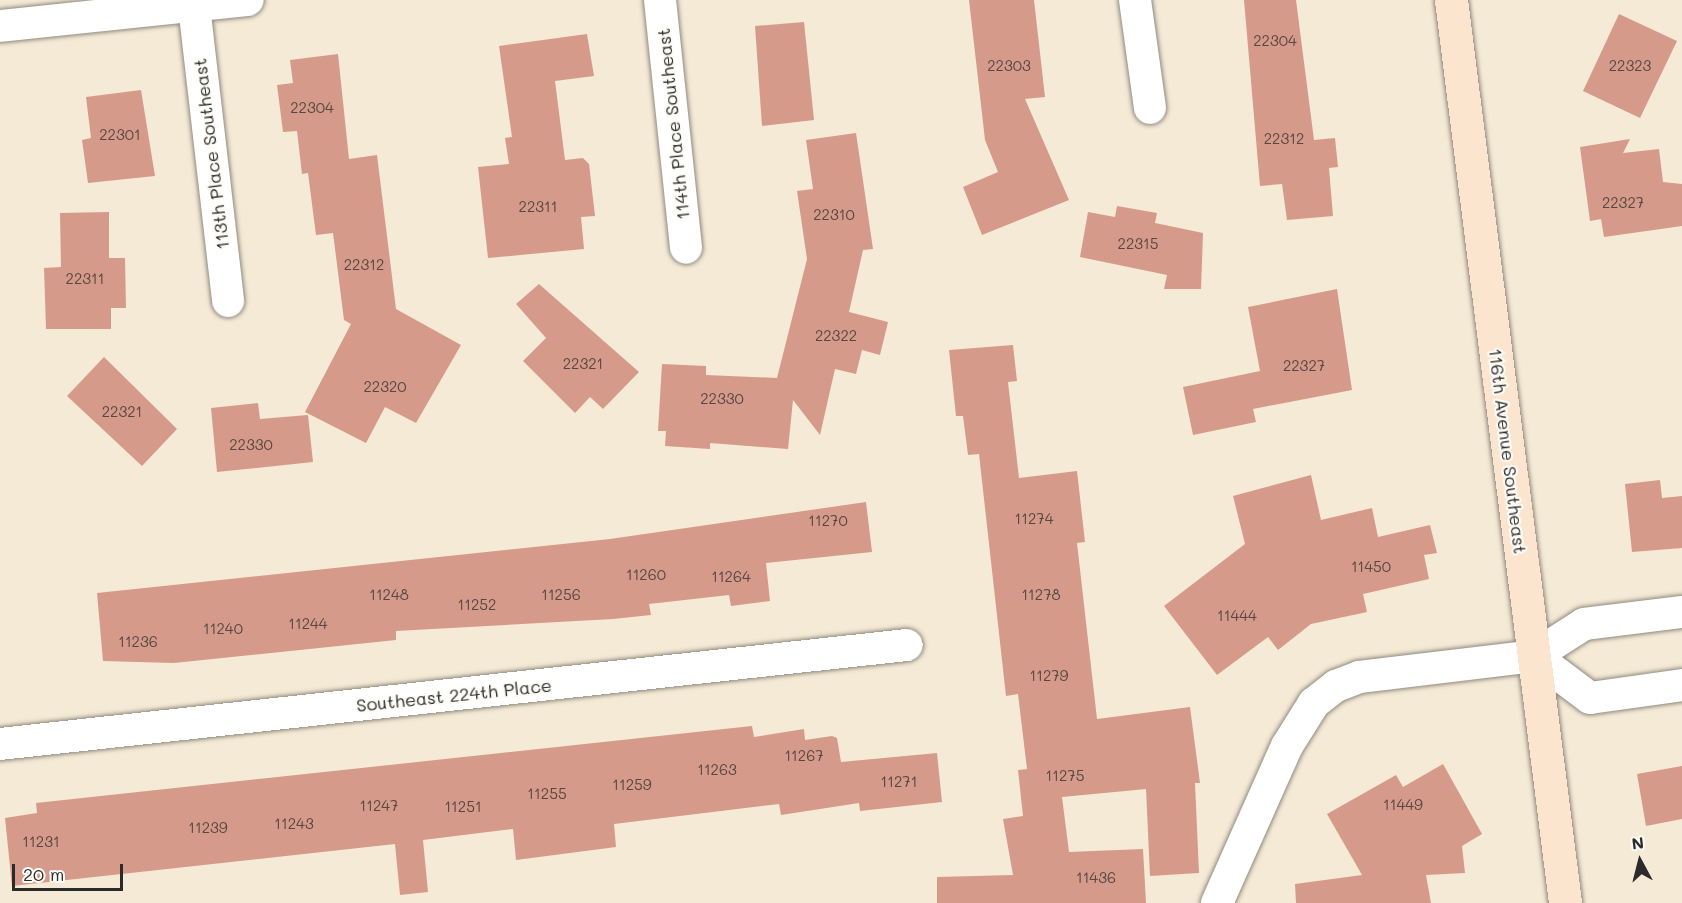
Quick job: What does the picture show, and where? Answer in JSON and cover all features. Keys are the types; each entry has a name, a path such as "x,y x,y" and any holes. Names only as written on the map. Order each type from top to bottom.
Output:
{"main road":[{"name":"116th Avenue Southeast","path":"1451,0 1565,903"}],"street":[{"path":"0,26 248,0"},
{"name":"114th Place Southeast","path":"660,0 686,248"},
{"path":"1135,0 1150,108"},
{"name":"113th Place Southeast","path":"194,6 228,301"},
{"path":"1216,903 1287,746 1314,703 1328,692 1359,677 1534,656 1584,624 1682,612"},
{"name":"Southeast 224th Place","path":"0,744 907,645"},
{"path":"1534,656 1590,698 1682,685"}],"building":[{"path":"969,0 1034,0 1045,97 1025,99 1069,200 982,235 963,187 998,172 985,140"},
{"path":"1244,0 1296,0 1314,140 1335,138 1338,167 1329,168 1333,216 1287,220 1282,184 1260,186"},
{"path":"1619,14 1677,41 1640,118 1583,91"},
{"path":"804,22 814,120 762,126 755,26"},
{"path":"587,34 594,76 555,81 565,160 583,158 589,164 595,216 581,217 584,249 488,258 478,167 509,164 505,138 512,137 499,46"},
{"path":"338,54 349,159 377,155 396,309 461,345 416,423 385,407 366,443 305,412 351,324 344,320 333,233 316,235 308,173 302,174 297,131 283,132 277,85 293,83 290,60"},
{"path":"141,90 155,176 88,183 82,140 91,138 86,97"},
{"path":"856,133 873,249 863,250 849,312 888,322 880,355 862,350 856,374 835,369 820,435 793,400 788,449 710,443 710,449 665,446 666,431 658,431 662,364 706,366 706,375 777,378 807,259 797,191 813,189 806,140"},
{"path":"1630,139 1623,153 1659,149 1663,182 1682,184 1682,226 1604,237 1601,219 1590,221 1580,147"},
{"path":"1117,206 1157,213 1155,223 1203,233 1201,289 1164,289 1167,275 1080,257 1088,212 1115,217"},
{"path":"109,212 109,258 125,258 126,308 111,308 111,329 46,329 44,268 61,267 60,213"},
{"path":"539,284 639,372 603,409 590,397 575,413 523,361 546,338 516,304"},
{"path":"1337,289 1352,390 1253,409 1256,422 1193,435 1183,387 1260,371 1248,307"},
{"path":"1013,345 1017,381 1008,382 1019,478 1077,471 1085,542 1077,543 1097,719 1190,707 1200,783 1195,783 1199,873 1150,876 1146,789 1062,797 1069,852 1143,849 1146,903 937,903 937,877 1013,875 1003,819 1023,816 1018,770 1027,769 1018,694 1006,696 979,454 968,455 963,416 956,416 949,350"},
{"path":"104,357 177,429 142,466 67,396"},
{"path":"258,403 260,419 308,415 313,462 217,472 211,408"},
{"path":"1311,475 1321,520 1372,508 1378,537 1430,525 1437,553 1424,555 1429,579 1363,594 1367,612 1311,624 1278,650 1268,637 1217,675 1164,606 1245,544 1233,496"},
{"path":"1660,480 1662,498 1682,496 1682,548 1632,552 1625,484"},
{"path":"866,502 872,552 766,563 770,601 731,606 729,595 649,604 651,615 396,631 396,640 174,663 103,661 97,593 610,539"},
{"path":"752,726 754,737 804,729 805,740 832,736 837,738 841,762 937,753 942,802 860,811 859,803 781,815 779,804 614,824 616,847 516,860 513,829 423,840 428,892 400,895 395,844 12,886 5,818 37,813 36,803"},
{"path":"1443,764 1482,834 1462,846 1465,873 1426,875 1431,903 1296,903 1295,884 1362,875 1327,814 1396,775 1403,787"},
{"path":"1682,766 1682,819 1646,826 1637,774"}]}
